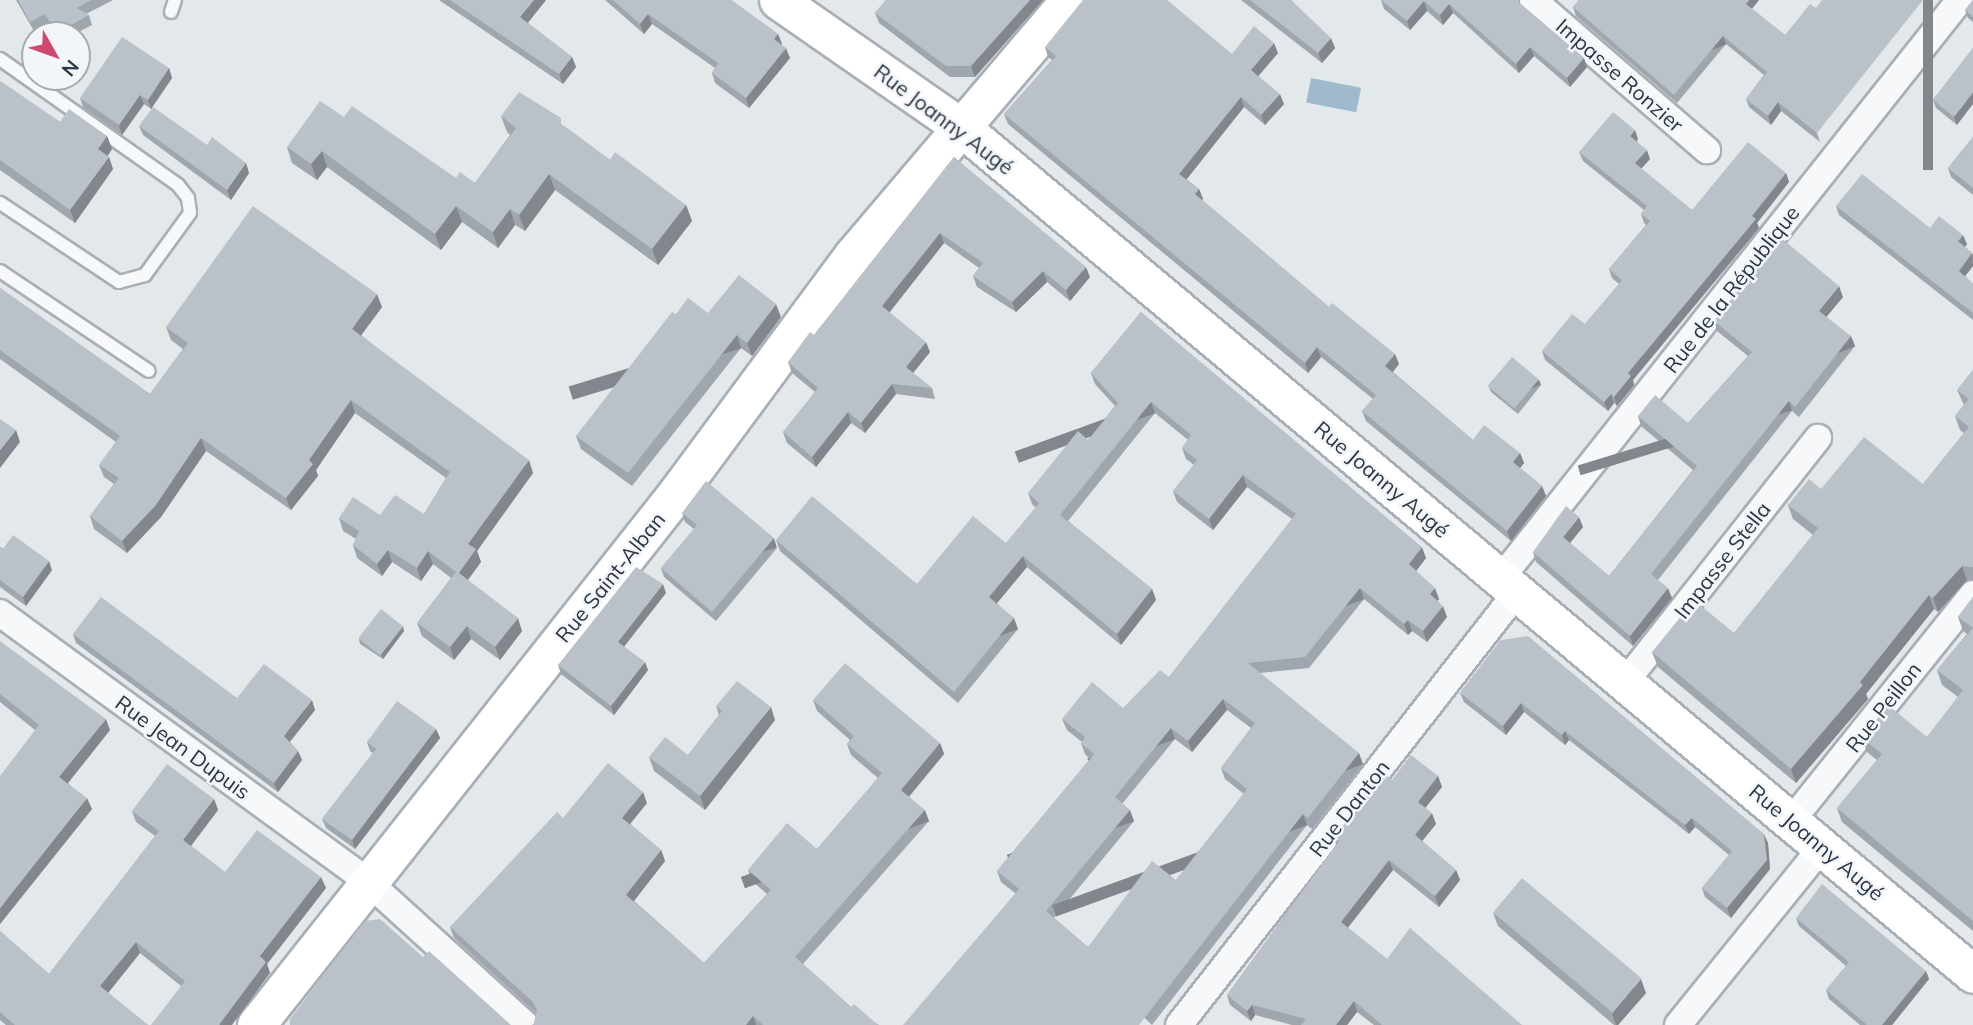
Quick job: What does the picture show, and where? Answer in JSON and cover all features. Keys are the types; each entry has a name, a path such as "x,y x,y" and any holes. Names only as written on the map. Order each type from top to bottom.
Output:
{"street":[{"name":"Rue Joanny Augé","path":"778,0 962,128 1973,974"},
{"name":"Rue Saint-Alban","path":"256,1025 367,881 676,494 853,255 1069,0"},
{"name":"Impasse Ronzier","path":"1533,0 1707,150"},
{"name":"Rue de la République","path":"1510,585 1960,0"},
{"name":"Impasse Stella","path":"1626,681 1818,438"},
{"name":"Rue Danton","path":"1180,1025 1510,585"},
{"name":"Rue Peillon","path":"1792,820 1973,594"},
{"name":"Rue Jean Dupuis","path":"0,613 367,881 526,1025"},
{"path":"1678,1025 1823,846"}],"lane":[{"path":"0,59 178,185 188,198 190,213 145,275 119,282 0,203"},
{"path":"0,271 149,371"}],"water":[{"path":"1311,78 1361,88 1356,112 1306,103"}],"building":[{"path":"18,0 91,0 77,8 89,15 78,21 49,21 45,14 29,21"},
{"path":"450,0 534,0 520,17 572,57 559,74"},
{"path":"613,0 731,0 778,34 774,39 786,48 746,98 712,73 718,63 648,14 640,24"},
{"path":"886,0 1030,0 971,66 946,66 875,13"},
{"path":"1083,0 1167,0 1232,54 1254,26 1274,43 1251,70 1280,94 1261,115 1241,97 1179,174 1199,189 1195,194 1329,307 1332,303 1395,354 1385,366 1473,440 1484,425 1520,453 1513,462 1542,486 1507,531 1362,411 1376,395 1317,347 1305,363 1004,114 1056,56 1045,47"},
{"path":"1250,0 1291,0 1331,38 1318,53"},
{"path":"1381,0 1516,0 1584,58 1567,78 1530,47 1516,64 1449,4 1440,15 1424,1 1407,21"},
{"path":"1579,0 1749,0 1746,4 1785,35 1810,4 1816,8 1822,0 1923,0 1817,133 1778,102 1768,116 1746,99 1767,72 1723,36 1674,95 1573,7"},
{"path":"1973,0 1973,16 1965,10"},
{"path":"122,37 169,68 148,100 140,95 119,125 80,98 85,91 91,91 91,82"},
{"path":"1973,48 1973,92 1954,117 1933,100"},
{"path":"0,81 60,122 69,109 107,136 98,149 109,157 70,210 0,160"},
{"path":"519,92 561,118 561,124 610,160 615,152 686,205 652,249 549,174 519,215 510,209 493,232 456,206 435,234 322,151 311,164 287,147 320,101 344,117 352,106 456,178 460,172 475,183 516,128 501,116"},
{"path":"153,107 207,145 212,137 246,163 227,190 139,126"},
{"path":"1613,112 1635,130 1630,136 1647,150 1635,163 1692,210 1748,142 1786,173 1752,216 1756,219 1628,373 1631,376 1614,397 1611,394 1604,402 1542,351 1572,314 1585,324 1622,280 1609,269 1650,221 1641,214 1647,206 1579,152"},
{"path":"1973,137 1973,188 1948,168"},
{"path":"954,157 1086,267 1066,290 1043,271 1012,302 973,276 983,263 940,233 882,306 926,342 906,367 932,388 892,384 861,423 848,412 812,457 783,432 818,388 788,362 810,332 814,335"},
{"path":"1862,174 1930,228 1939,216 1963,235 1958,241 1972,253 1959,271 1973,284 1973,313 1836,206"},
{"path":"253,206 377,294 352,329 529,460 468,544 476,549 459,573 518,618 495,647 467,626 450,647 417,623 456,572 428,551 417,568 388,550 377,564 353,545 359,531 339,518 353,497 380,515 395,495 424,514 450,472 351,400 309,460 313,464 286,498 201,438 156,505 122,541 90,516 119,478 99,465 120,436 0,350 0,288 150,394 188,343 166,327"},
{"path":"1780,237 1839,286 1819,311 1851,336 1795,407 1789,401 1651,574 1668,588 1630,636 1533,552 1566,506 1579,517 1563,537 1609,576 1697,466 1638,416 1655,395 1688,423 1752,352 1714,321"},
{"path":"739,275 776,304 747,343 737,335 628,473 576,436 672,312 676,314 688,298 708,313"},
{"path":"1141,312 1422,547 1409,564 1435,588 1430,594 1443,606 1423,631 1408,620 1404,624 1360,588 1305,657 1248,663 1359,753 1308,818 1303,814 1139,1025 903,1025 1019,889 997,871 1094,754 1081,743 1085,737 1062,719 1092,682 1123,708 1160,670 1169,677 1296,514 1243,475 1209,519 1173,491 1197,460 1182,448 1191,435 1151,402 1060,515 1152,589 1117,634 1023,556 989,597 1014,618 954,692 776,540 812,496 917,584 973,516 1006,543 1039,503 1028,493 1078,431 1088,440 1118,403 1091,373","holes":["1223,699 1255,723 1221,768 1247,789 1176,880 1152,861 1088,947 1046,911 1130,810 1115,797 1171,728 1188,741"]},
{"path":"1512,357 1539,379 1514,409 1488,386"},
{"path":"1973,370 1973,567 1962,566 1933,598 1929,595 1860,682 1863,685 1791,769 1652,652 1691,604 1697,609 1700,605 1734,633 1818,528 1788,505 1809,479 1821,489 1864,437 1923,484 1969,427 1955,416 1969,399 1957,390"},
{"path":"0,419 16,430 0,450"},
{"path":"706,481 774,538 712,612 661,568 697,525 682,513"},
{"path":"13,535 49,561 23,597 0,580 0,547 3,549"},
{"path":"636,567 663,584 618,642 645,662 611,706 558,665"},
{"path":"101,597 237,698 264,664 312,700 284,736 298,751 274,783 73,634"},
{"path":"1973,597 1973,628 1958,617"},
{"path":"381,609 403,626 380,655 358,638"},
{"path":"1973,628 1973,921 1837,808 1882,754 1862,738 1888,705 1927,737 1963,690 1937,670"},
{"path":"1528,636 1764,834 1767,860 1727,908 1702,888 1732,851 1692,818 1685,825 1565,731 1562,735 1521,703 1503,726 1460,693 1501,640"},
{"path":"0,641 106,719 59,777 87,798 0,908 0,776 39,725 0,694"},
{"path":"845,663 940,743 901,790 925,810 795,957 851,1007 854,1004 878,1025 763,1025 753,1016 746,1025 532,1025 537,1010 533,1002 450,927 557,812 563,818 608,763 643,792 622,818 661,850 626,895 704,963 771,890 748,870 787,823 817,849 882,773 847,744 854,736 813,700"},
{"path":"737,681 771,707 700,796 649,757 665,737 688,755 722,711 716,706"},
{"path":"397,701 436,729 352,840 322,819 376,749 367,742"},
{"path":"1411,755 1438,776 1418,802 1432,813 1415,835 1456,870 1435,896 1389,860 1341,922 1387,959 1410,928 1522,1025 1382,1025 1354,1001 1336,1025 1301,1025 1306,1019 1252,1005 1247,1011 1227,995 1339,841 1334,837 1384,773 1392,780"},
{"path":"167,764 214,799 183,840 225,872 257,830 321,877 260,956 266,962 219,1025 151,1025 185,981 136,942 100,986 148,1025 15,1025 0,1012 0,931 49,974 159,831 132,811"},
{"path":"1522,878 1642,978 1613,1013 1493,912"},
{"path":"1822,884 1926,971 1882,1025 1867,1025 1826,990 1849,962 1796,918"},
{"path":"380,919 423,957 429,951 511,1025 290,1025 290,1019 365,921"}]}
